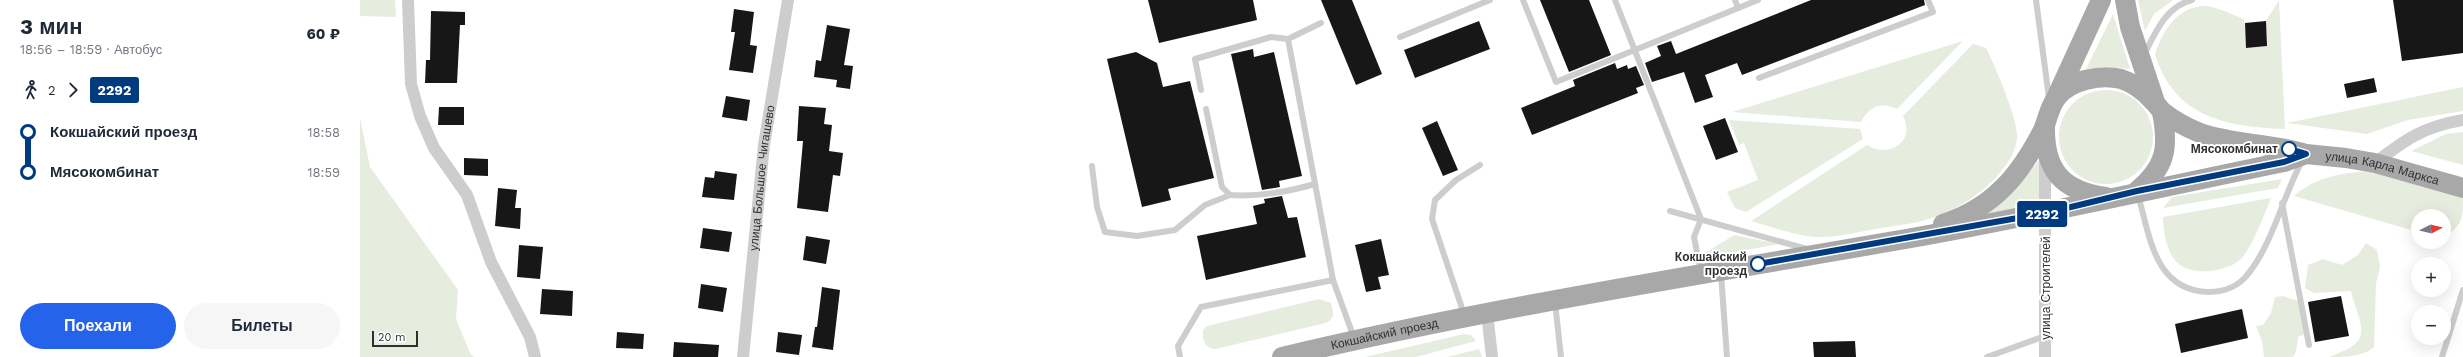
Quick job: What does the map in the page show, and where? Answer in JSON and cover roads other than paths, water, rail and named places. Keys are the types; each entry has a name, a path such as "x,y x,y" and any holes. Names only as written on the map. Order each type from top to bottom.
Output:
{"main road":[{"path":"1918,237 1938,225 1972,211 2003,190 2032,150 2100,0"},
{"path":"2125,0 2130,27 2141,62 2158,106 2166,132 2166,149 2160,166 2150,180 2137,191 2112,197 2090,194 2074,189 2061,179 2050,163 2045,147 2051,110 2070,86 2085,80 2103,77 2121,79 2139,87 2158,106 2199,132 2244,144 2289,149 2306,154"},
{"name":"улица Карла Маркса","path":"2137,191 2284,162 2306,154 2346,158 2375,163 2463,188"},
{"name":"Кокшайский проезд","path":"1282,357 1354,340 1487,313 1701,273 1918,237 2046,213 2112,197"}],"street":[{"path":"408,0 411,84 420,116 434,148 467,195 491,262 530,337 535,357"},
{"name":"улица Большое Чигашево","path":"743,357 764,145 788,0"},
{"path":"2375,163 2407,138 2438,124 2463,120"},
{"name":"улица Строителей","path":"2045,147 2045,357"},
{"path":"1487,313 1492,357"}],"lane":[{"path":"1400,37 1490,0"},
{"path":"1522,0 1556,82 1758,0"},
{"path":"1615,0 1701,219 1694,237 1701,273"},
{"path":"1735,0 1738,8"},
{"path":"1759,78 1933,12 1928,0"},
{"path":"2036,0 2051,110"},
{"path":"2141,62 2164,18 2172,10 2192,0"},
{"path":"1201,90 1195,59 1271,37 1288,39 1321,23"},
{"path":"1288,39 1333,280 1354,340"},
{"path":"1206,109 1222,187 1230,194"},
{"path":"2137,191 2150,240 2164,270 2171,280 2182,286 2199,291 2227,289 2237,285 2248,274 2260,254 2282,203 2306,154"},
{"path":"1465,318 1432,219 1435,200 1456,180 1480,165"},
{"path":"1092,166 1097,207 1105,232 1137,236 1175,230 1205,205 1230,194 1246,196 1284,192 1315,184"},
{"path":"2282,203 2309,345"},
{"path":"1670,211 1822,253"},
{"path":"1721,270 1727,357"},
{"path":"1180,357 1178,346 1201,307 1333,280"},
{"path":"2442,357 2463,290"},
{"path":"1554,301 1561,357"},
{"path":"1987,357 2045,336"}],"place":[{"name":"Мясокомбинат","path":"2289,149"},
{"name":"Кокшайский проезд","path":"1758,264"}]}
